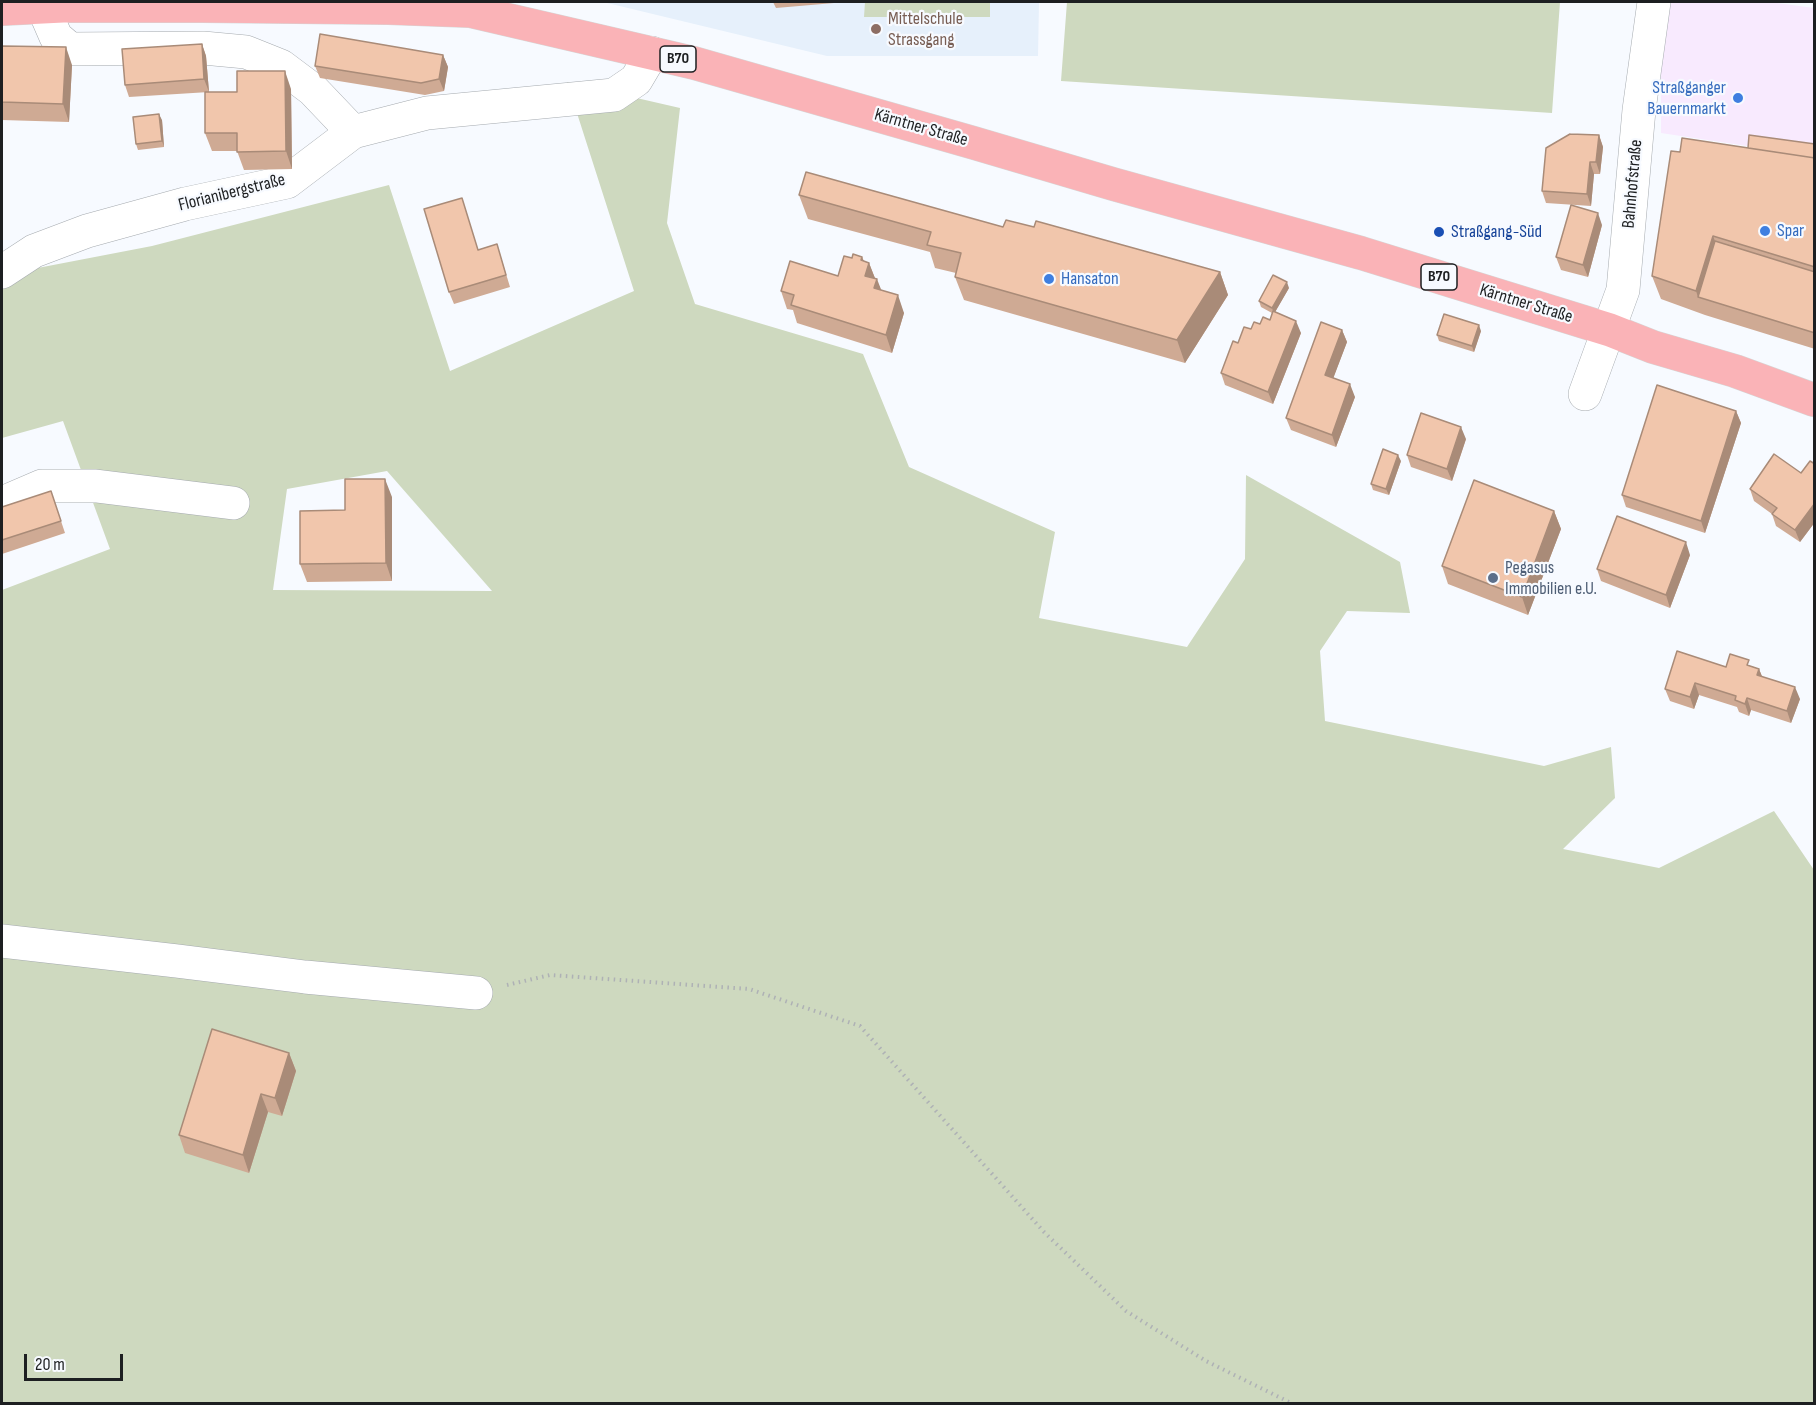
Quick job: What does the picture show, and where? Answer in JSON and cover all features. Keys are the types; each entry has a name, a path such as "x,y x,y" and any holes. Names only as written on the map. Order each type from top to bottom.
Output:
{"main road":[{"name":"Kärntner Straße","path":"2,9 162,4 470,11 652,53 1361,253 1610,330 1653,347 1735,371 1815,400"}],"street":[{"name":"Bahnhofstraße","path":"1586,394 1623,290 1639,110 1654,2"},
{"path":"43,7 56,37 70,49 203,48 246,52 281,66 313,90 352,132"},
{"name":"Florianibergstraße","path":"2,272 34,251 87,231 185,204 287,182 352,132 427,113 614,95 636,80 652,53"},
{"path":"2,503 42,486 96,486 233,503"},
{"path":"2,941 305,977 476,993"}],"path":[{"path":"476,993 550,975 748,989 860,1026 1044,1232 1126,1311 1206,1362 1293,1404"}],"shaded area":[{"name":"Mittelschule Strassgang","path":"603,2 1039,2 1038,56 827,56"},
{"name":"Straßganger Bauernmarkt","path":"1670,2 1770,2 1814,8 1814,156 1661,133 1661,63"}],"green space":[{"path":"865,2 990,2 990,17 864,17"},
{"path":"1067,2 1560,2 1552,113 1061,81"},
{"path":"567,82 680,108 667,223 695,304 863,354 909,467 1055,532 1039,618 1187,647 1245,559 1246,475 1400,562 1410,613 1347,611 1320,651 1325,721 1544,766 1611,747 1615,798 1563,849 1659,868 1774,811 1814,870 1814,1403 2,1403 2,590 110,549 63,421 2,438 2,286 22,271 152,246 389,185 450,371 634,291","holes":["387,471 492,591 273,590 287,489"]}],"building":[{"path":"320,34 443,55 439,79 421,83 315,66"},
{"path":"202,44 204,79 125,85 122,49"},
{"path":"2,46 66,47 63,104 2,102"},
{"path":"237,71 285,71 286,151 237,152 237,133 205,133 205,92 237,92"},
{"path":"159,114 162,141 136,144 133,117"},
{"path":"1570,134 1599,135 1596,162 1590,162 1587,194 1542,191 1546,148"},
{"path":"1749,135 1815,144 1815,158 1748,148"},
{"path":"1682,138 1815,158 1815,267 1713,236 1696,291 1652,276 1671,151 1680,152"},
{"path":"806,172 1003,227 1006,220 1034,227 1036,221 1220,272 1177,340 955,277 961,253 927,245 931,232 799,195"},
{"path":"462,198 478,250 497,244 506,275 449,292 424,209"},
{"path":"1571,205 1598,213 1583,265 1556,257"},
{"path":"1715,241 1815,272 1815,333 1698,297"},
{"path":"853,254 869,263 865,276 877,279 874,288 898,295 886,335 791,305 794,295 781,291 790,261 838,276 844,256 852,258"},
{"path":"1273,275 1287,282 1272,308 1259,301"},
{"path":"1273,311 1296,321 1268,392 1221,373 1233,341 1238,343 1244,327 1251,329 1254,322 1260,324 1263,317 1270,320"},
{"path":"1444,314 1479,325 1472,346 1437,335"},
{"path":"1321,322 1342,330 1325,375 1350,384 1332,435 1286,418"},
{"path":"1657,385 1736,411 1701,521 1622,495"},
{"path":"1421,413 1461,427 1447,469 1407,455"},
{"path":"1383,449 1398,455 1386,489 1371,484"},
{"path":"1774,454 1801,473 1810,461 1815,464 1815,503 1795,530 1772,514 1777,508 1750,489"},
{"path":"345,479 385,479 386,563 300,564 300,511 345,510"},
{"path":"1474,480 1554,511 1522,597 1442,566"},
{"path":"51,491 61,521 2,540 2,507"},
{"path":"1617,516 1686,542 1666,595 1597,569"},
{"path":"1677,651 1726,667 1730,654 1749,660 1747,665 1759,669 1757,675 1795,687 1787,711 1747,698 1745,704 1735,700 1736,696 1695,683 1690,697 1665,689"},
{"path":"212,1029 289,1053 275,1098 261,1094 243,1155 179,1135"}],"place":[{"name":"Mittelschule Strassgang","path":"876,29"},
{"name":"Straßganger Bauernmarkt","path":"1738,98"},
{"name":"Spar","path":"1765,231"},
{"name":"Straßgang-Süd","path":"1439,232"},
{"name":"Hansaton","path":"1049,279"},
{"name":"Pegasus Immobilien e.U.","path":"1493,578"}]}
